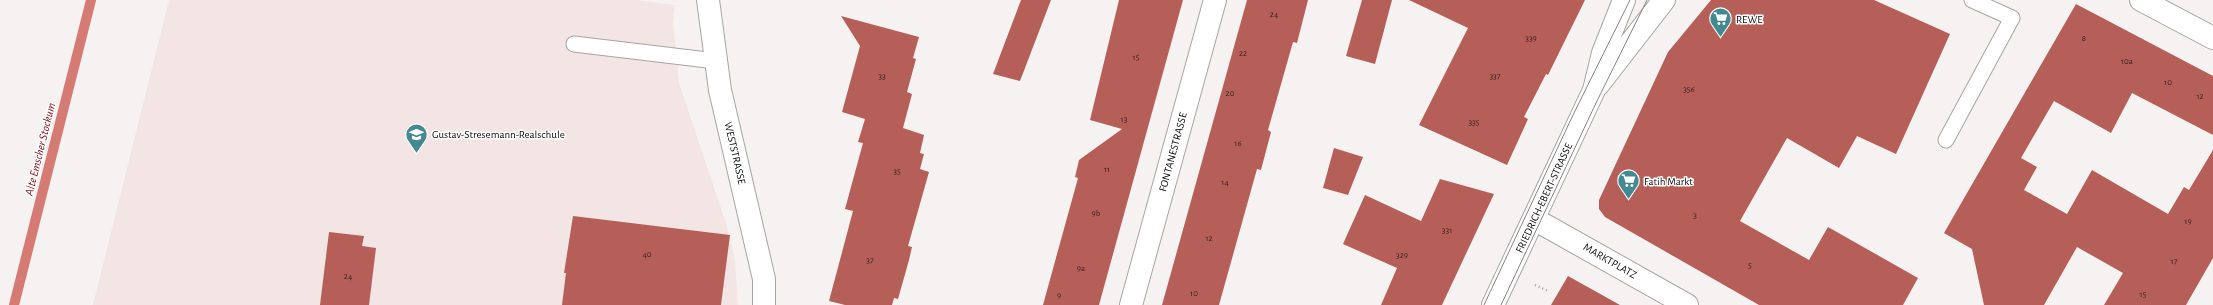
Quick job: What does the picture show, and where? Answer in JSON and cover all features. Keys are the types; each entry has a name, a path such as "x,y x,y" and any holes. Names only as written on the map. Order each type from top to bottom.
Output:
{"street":[{"name":"WESTSTRASSE","path":"708,0 720,90 764,279 764,305"},
{"name":"FONTANESTRASSE","path":"1131,305 1215,0"},
{"name":"FRIEDRICH-EBERT-STRASSE","path":"1493,305 1594,90 1603,53 1624,0"},
{"name":"FRIEDRICH-EBERT-STRASSE","path":"1594,90 1664,0"},
{"path":"2141,0 2213,38"},
{"name":"MARKTPLATZ","path":"1534,219 1687,305"}],"lane":[{"path":"1946,140 2012,18 1972,0"},
{"path":"574,44 716,61"}],"shaded area":[{"name":"Gustav-Stresemann-Realschule","path":"169,0 636,0 675,5 673,22 679,83 726,223 735,259 738,305 93,305"}],"building":[{"path":"1021,0 1051,0 1020,81 993,74"},
{"path":"1119,0 1183,0 1099,305 1043,305 1078,178 1075,177 1079,160 1122,129 1090,120"},
{"path":"1247,0 1308,0 1297,43 1293,42 1268,130 1271,132 1261,170 1257,169 1219,305 1162,305"},
{"path":"1362,0 1392,0 1375,64 1346,56"},
{"path":"1409,0 1585,0 1548,75 1546,74 1524,117 1528,119 1507,165 1419,125 1468,28"},
{"path":"1711,0 1874,0 1950,34 1896,154 1857,136 1839,168 1787,138 1740,221 1809,260 1828,227 1918,278 1903,305 1759,305 1605,217 1599,209 1599,200 1668,52"},
{"path":"2076,4 2213,76 2213,135 2132,93 2111,133 2054,101 2021,158 2037,167 2024,190 2067,214 2092,170 2168,214 2184,187 2189,190 2213,150 2213,258 2186,305 2104,305 2123,273 2077,247 2044,305 1984,305 1972,249 1944,233"},
{"path":"841,16 919,37 913,58 916,59 907,92 912,94 903,128 924,135 920,153 924,154 920,169 929,172 908,246 912,247 909,260 898,299 894,298 892,305 845,305 829,301 853,211 845,209 863,143 858,142 865,119 842,112 860,46"},
{"path":"1334,148 1363,157 1348,195 1323,188"},
{"path":"1440,179 1494,194 1442,305 1381,305 1397,268 1343,244 1365,195 1421,221"},
{"path":"573,216 730,235 721,305 562,305 566,273 564,273"},
{"path":"329,232 364,236 362,246 376,248 369,305 320,305"},
{"path":"1568,276 1620,305 1551,305"}],"waterway":[{"name":"Alte Emscher Stockum","path":"14,305 91,0"}],"tram line":[{"path":"1484,305 1573,115 1630,0"},
{"path":"1501,305 1596,103 1647,0"}],"place":[{"name":"REWE","path":"1721,38"},
{"name":"Gustav-Stresemann-Realschule","path":"417,154"},
{"name":"Fatih Markt","path":"1628,200"}]}
